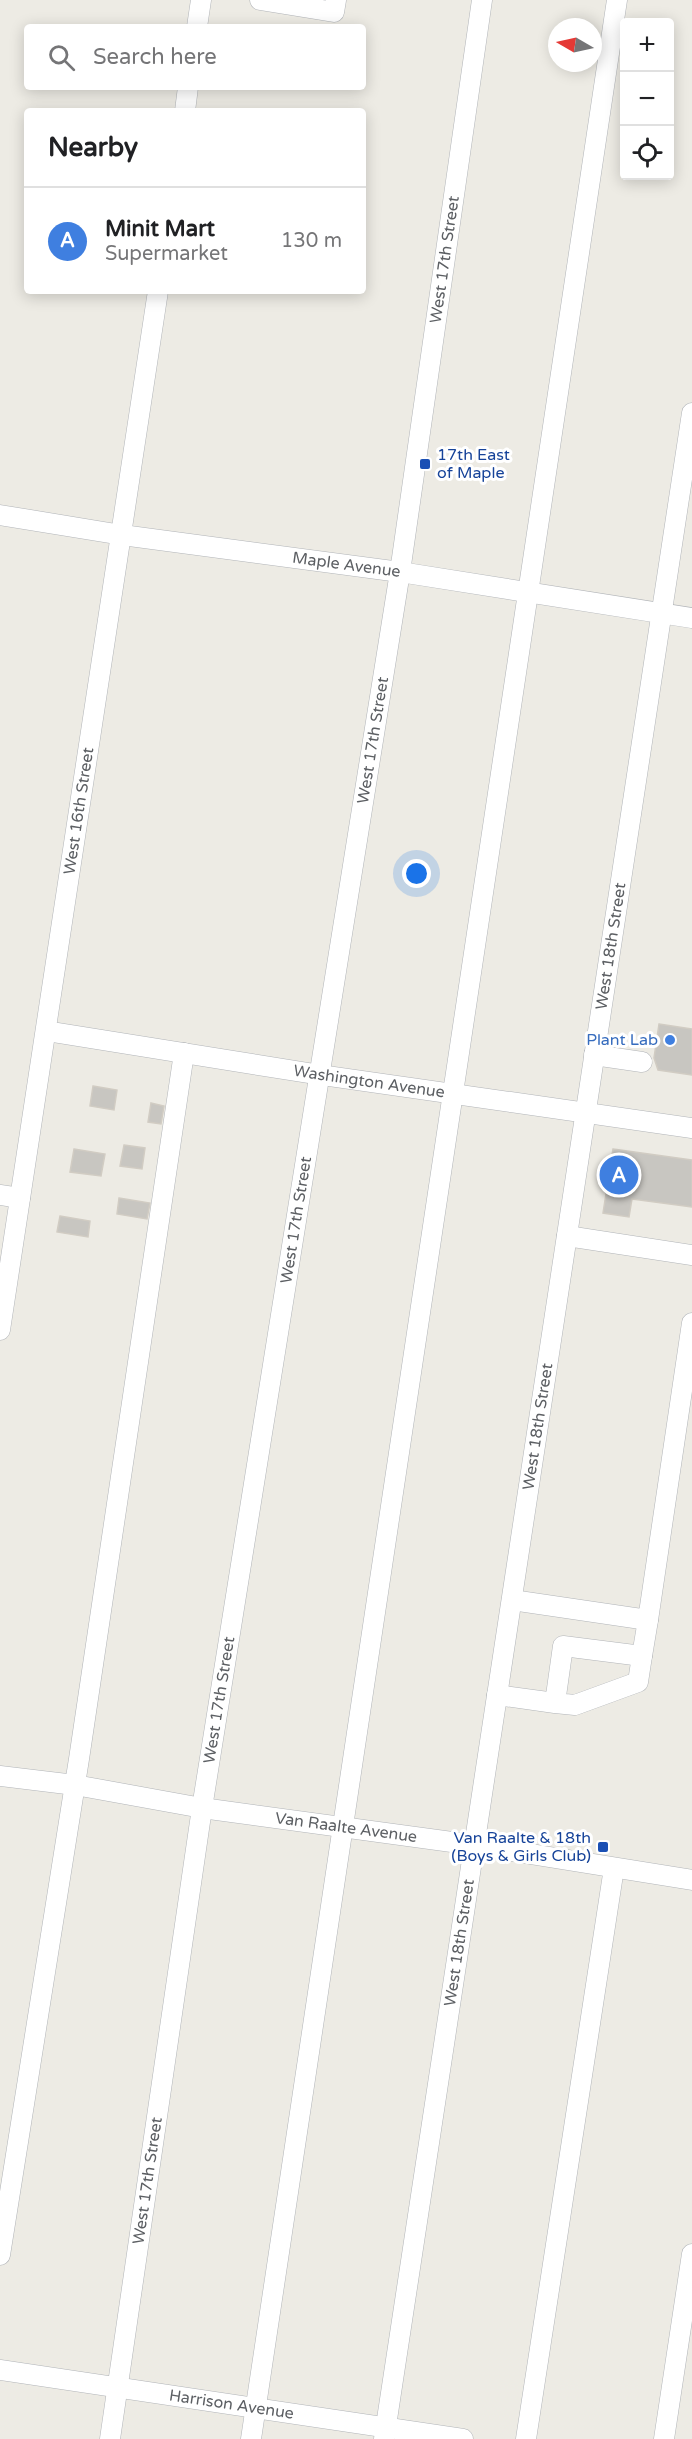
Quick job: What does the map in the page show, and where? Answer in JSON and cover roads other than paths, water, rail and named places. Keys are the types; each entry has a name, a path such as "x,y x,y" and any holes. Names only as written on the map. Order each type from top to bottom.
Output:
{"street":[{"path":"197,24 201,0"},
{"path":"260,0 334,12 336,0"},
{"name":"West 17th Street","path":"110,2439 202,1808 400,572 482,0"},
{"path":"251,2439 617,0"},
{"path":"185,108 188,90"},
{"name":"West 16th Street","path":"0,1330 10,1196 46,1031 158,294"},
{"name":"West 18th Street","path":"385,2433 692,413"},
{"name":"Maple Avenue","path":"0,515 122,535 400,572 692,618"},
{"name":"Washington Avenue","path":"46,1031 321,1075 692,1128"},
{"path":"0,2254 75,1785 184,1053"},
{"path":"594,1055 642,1062"},
{"path":"567,1236 692,1255"},
{"path":"497,1695 575,1705 638,1682 692,1323"},
{"path":"512,1600 648,1620"},
{"path":"555,1703 563,1646 642,1656"},
{"name":"Van Raalte Avenue","path":"0,1776 75,1785 202,1808 474,1845 692,1880"},
{"path":"526,2439 614,1868"},
{"path":"664,2439 692,2254"},
{"name":"Harrison Avenue","path":"0,2370 256,2409 385,2433 463,2439"}],"place":[{"name":"17th East of Maple","path":"425,464"},
{"name":"Plant Lab","path":"670,1040"},
{"name":"Minit Mart","path":"619,1175"},
{"name":"Van Raalte & 18th (Boys & Girls Club)","path":"603,1847"}]}
